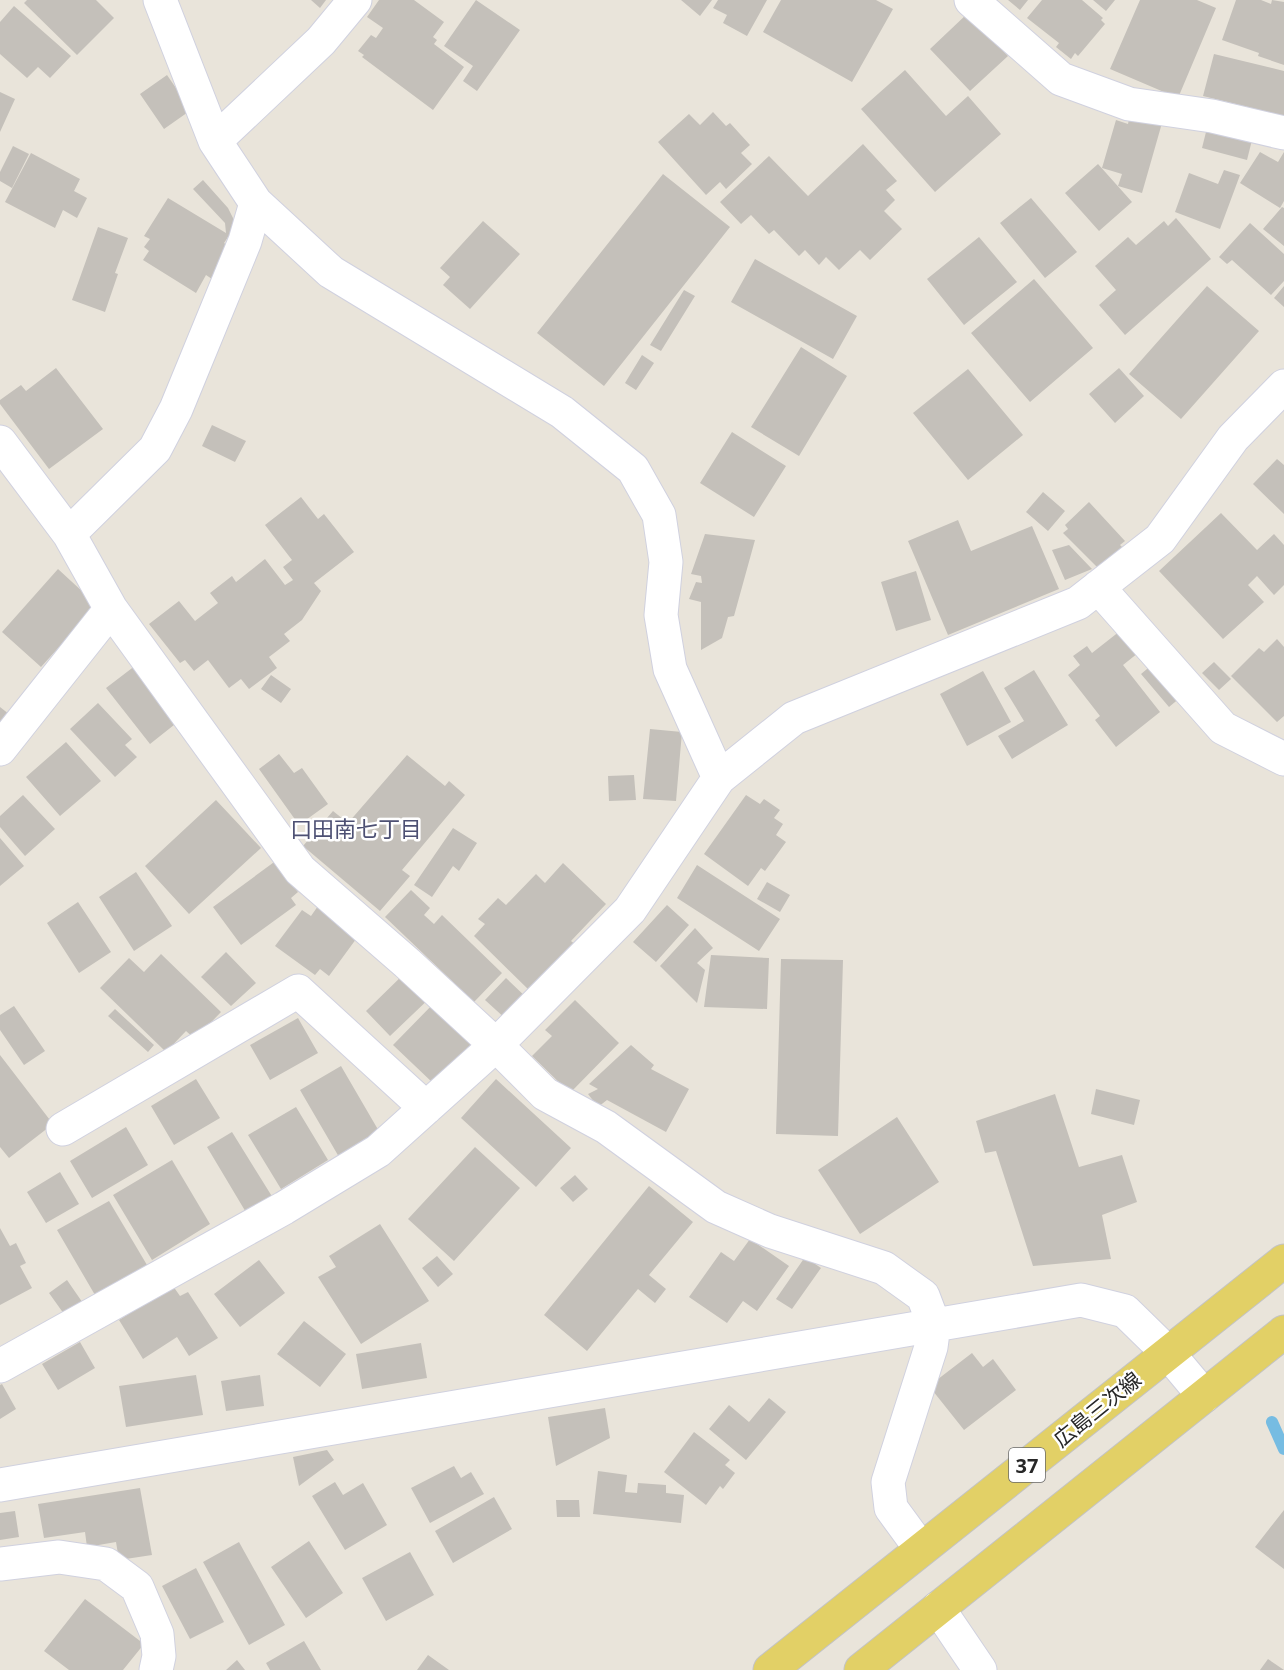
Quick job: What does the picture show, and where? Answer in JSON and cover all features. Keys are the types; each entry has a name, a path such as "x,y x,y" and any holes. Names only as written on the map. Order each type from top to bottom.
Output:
{"main road":[{"name":"広島三次線","path":"770,1670 1284,1261"},
{"path":"861,1670 1284,1332"}],"street":[{"path":"160,0 215,141 256,203 331,272 562,411 633,469 659,515 666,562 662,615 670,669 719,778"},
{"path":"215,141 321,41 355,0"},
{"path":"971,0 1061,79 1129,104 1212,116 1284,133"},
{"path":"69,534 155,449 176,409 245,241 256,203"},
{"path":"0,1366 284,1208 378,1151 496,1045 630,910 719,778 794,718 1078,603 1160,538 1233,438 1284,386"},
{"path":"0,442 69,534 111,609 300,870 407,963 496,1045 545,1094 606,1127 716,1207 770,1231 884,1268 923,1296 934,1325 931,1347 888,1482 891,1508 921,1550"},
{"path":"1098,587 1223,728 1284,759"},
{"path":"0,749 111,609"},
{"path":"63,1130 298,991 426,1108"},
{"path":"0,1485 1081,1299 1125,1311 1168,1353 1204,1396"},
{"path":"0,1564 59,1557 106,1564 137,1587 157,1634 159,1656 156,1670"},
{"path":"938,1608 980,1670"}],"building":[{"path":"27,0 96,0 114,18 77,55 24,3"},
{"path":"311,0 326,0 320,8"},
{"path":"379,0 414,0 444,22 433,37 437,40 434,44 464,67 433,110 362,57 364,55 358,51 371,35 376,38 383,28 367,17"},
{"path":"476,0 520,30 477,91 463,81 473,66 444,46"},
{"path":"681,0 712,0 700,16"},
{"path":"718,0 767,0 747,36 723,23 727,15 713,8"},
{"path":"781,0 876,0 893,9 852,82 763,32"},
{"path":"1008,0 1028,0 1020,10"},
{"path":"1042,0 1082,0 1103,18 1101,20 1105,24 1078,56 1075,53 1071,59 1056,47 1059,43 1027,18"},
{"path":"1093,0 1115,0 1106,11"},
{"path":"1140,0 1197,0 1216,8 1178,98 1110,69"},
{"path":"1236,0 1261,0 1271,4 1272,0 1284,2 1284,65 1222,40"},
{"path":"14,6 71,56 50,78 38,67 27,78 0,54 0,22"},
{"path":"968,13 1008,56 970,91 930,49"},
{"path":"1214,54 1284,71 1284,116 1203,96"},
{"path":"905,70 946,116 968,96 1001,134 935,192 861,109"},
{"path":"167,75 191,110 164,129 140,94"},
{"path":"0,92 15,99 0,132"},
{"path":"713,112 726,126 730,123 750,145 741,153 752,164 726,189 720,182 706,195 658,142 689,114 700,125"},
{"path":"1142,118 1162,123 1142,193 1118,186 1122,174 1102,168 1116,120 1128,124 1129,119 1140,123"},
{"path":"1207,128 1252,140 1247,160 1202,148"},
{"path":"863,144 897,181 886,190 895,200 884,211 902,229 870,260 860,250 839,270 826,257 819,265 805,250 799,256 774,230 769,234 751,215 741,224 720,202 769,156 808,196"},
{"path":"13,146 29,154 12,188 0,181 0,172"},
{"path":"1260,152 1278,162 1284,152 1284,201 1280,208 1240,183"},
{"path":"31,153 80,179 74,191 87,198 77,218 63,210 55,228 5,202"},
{"path":"1098,164 1132,202 1099,231 1065,193"},
{"path":"1224,170 1240,175 1220,229 1175,212 1189,173 1218,184"},
{"path":"663,174 730,227 604,386 537,333"},
{"path":"203,180 228,208 233,218 237,238 230,240 228,237 224,243 231,248 212,279 206,275 196,293 143,260 149,251 144,247 150,239 144,236 168,198 226,233 225,223 193,189"},
{"path":"1031,198 1077,252 1045,278 1000,223"},
{"path":"1282,207 1284,208 1284,246 1263,229"},
{"path":"1176,218 1211,259 1125,335 1099,305 1116,290 1095,266 1128,237 1136,245 1164,221 1168,226"},
{"path":"483,221 520,254 470,309 443,285 450,277 440,268"},
{"path":"1250,223 1284,254 1284,281 1271,295 1232,260 1227,264 1219,257"},
{"path":"98,227 128,238 115,273 118,274 105,312 72,300"},
{"path":"979,237 1017,282 964,325 927,279"},
{"path":"755,259 857,316 833,359 731,302"},
{"path":"1034,279 1093,348 1030,402 971,333"},
{"path":"1207,286 1259,331 1181,419 1129,374"},
{"path":"1284,286 1284,307 1274,298"},
{"path":"684,290 695,296 661,351 650,345"},
{"path":"801,347 847,376 799,456 751,427"},
{"path":"642,355 654,363 636,390 625,383"},
{"path":"56,368 103,429 49,469 0,404 0,400 21,385 26,391"},
{"path":"1119,368 1144,396 1115,423 1089,394"},
{"path":"968,369 1023,435 968,480 913,413"},
{"path":"212,425 246,441 235,462 202,446"},
{"path":"732,432 786,466 754,517 700,483"},
{"path":"1277,459 1284,465 1284,514 1253,484"},
{"path":"1043,492 1065,511 1048,531 1026,512"},
{"path":"301,497 318,519 324,514 354,552 314,583 321,591 302,620 284,634 290,641 269,657 277,668 249,689 241,679 229,688 208,660 194,671 185,660 180,663 149,624 179,601 195,621 218,603 210,593 232,576 236,582 265,559 285,585 293,580 283,567 292,560 265,525"},
{"path":"1089,502 1125,541 1120,545 1124,549 1101,571 1063,533 1068,529 1065,525"},
{"path":"1221,513 1257,550 1274,534 1284,545 1284,585 1274,595 1257,576 1248,585 1264,602 1223,639 1159,571"},
{"path":"958,520 971,551 1032,526 1059,589 948,635 908,541"},
{"path":"705,534 755,540 734,616 728,617 722,638 701,650 701,602 689,599 696,582 702,583 701,576 691,574"},
{"path":"1069,545 1092,569 1065,580 1052,550"},
{"path":"58,569 97,605 41,667 2,632"},
{"path":"916,571 931,620 896,631 881,582"},
{"path":"1120,631 1138,653 1123,665 1160,712 1116,747 1095,720 1100,716 1068,675 1080,665 1073,656 1087,646 1092,653"},
{"path":"1277,639 1284,647 1284,716 1277,722 1231,676 1259,648 1264,652"},
{"path":"1159,659 1187,692 1169,707 1141,674"},
{"path":"140,662 179,721 150,744 106,688"},
{"path":"1214,662 1231,679 1219,690 1202,673"},
{"path":"1034,670 1068,725 1012,759 998,736 1024,721 1004,688"},
{"path":"983,671 1011,722 967,746 940,694"},
{"path":"271,675 291,689 281,703 261,689"},
{"path":"98,703 132,739 125,745 137,757 115,777 70,729"},
{"path":"0,707 14,718 0,736"},
{"path":"650,729 682,732 676,801 643,799"},
{"path":"66,742 101,781 60,816 26,777"},
{"path":"279,754 294,773 302,768 328,804 299,825 259,769"},
{"path":"407,755 445,786 449,781 465,795 402,870 410,876 380,911 303,846 333,811 348,823"},
{"path":"634,775 636,800 609,801 608,776"},
{"path":"23,795 55,829 25,856 0,827 0,816"},
{"path":"746,795 760,804 764,799 780,810 774,818 783,824 776,835 786,842 765,871 761,868 748,886 704,854"},
{"path":"216,800 261,848 189,914 145,866"},
{"path":"453,828 477,843 459,871 453,866 432,897 414,885"},
{"path":"0,838 24,866 0,886"},
{"path":"281,857 300,882 294,887 298,892 291,898 296,905 241,945 213,907"},
{"path":"563,863 606,904 571,941 577,946 532,993 474,936 485,924 478,919 498,898 506,905 536,874 545,883"},
{"path":"697,865 780,919 759,951 677,898"},
{"path":"136,872 172,926 134,951 99,897"},
{"path":"767,882 790,895 780,912 757,899"},
{"path":"411,890 430,908 424,915 434,924 442,915 502,973 474,1002 385,917"},
{"path":"78,902 111,952 79,973 47,923"},
{"path":"667,905 689,925 656,962 633,942"},
{"path":"318,906 359,935 329,976 320,969 315,975 275,946 302,910 311,916"},
{"path":"695,928 713,948 697,963 705,970 697,1003 660,966"},
{"path":"226,952 256,983 231,1006 201,977"},
{"path":"161,954 221,1012 195,1039 186,1031 166,1052 100,988 129,958 144,972"},
{"path":"711,955 769,958 767,1009 704,1007"},
{"path":"781,959 843,960 838,1136 776,1134"},
{"path":"410,968 434,994 390,1036 366,1011"},
{"path":"506,978 528,999 507,1020 485,1000"},
{"path":"575,1000 619,1043 570,1093 532,1056 552,1036 545,1030"},
{"path":"436,1001 477,1040 434,1084 393,1045"},
{"path":"14,1006 45,1051 24,1065 0,1030 0,1015"},
{"path":"115,1009 154,1045 148,1052 108,1016"},
{"path":"298,1018 318,1053 270,1080 250,1045"},
{"path":"631,1045 654,1065 651,1069 689,1089 666,1132 607,1100 598,1107 588,1094 598,1089 589,1084"},
{"path":"0,1055 53,1124 9,1158 0,1147"},
{"path":"341,1066 380,1133 339,1157 300,1090"},
{"path":"196,1079 220,1118 174,1145 151,1106"},
{"path":"496,1079 571,1148 536,1187 461,1118"},
{"path":"1096,1089 1140,1100 1134,1125 1091,1114"},
{"path":"1055,1094 1079,1167 1122,1155 1137,1202 1102,1215 1111,1259 1033,1266 996,1151 985,1153 976,1121"},
{"path":"296,1107 328,1160 281,1189 248,1135"},
{"path":"897,1117 939,1182 860,1234 818,1170"},
{"path":"126,1127 148,1165 92,1198 70,1161"},
{"path":"232,1132 273,1198 247,1214 207,1147"},
{"path":"475,1147 520,1188 454,1261 408,1219"},
{"path":"172,1160 210,1224 152,1260 113,1195"},
{"path":"60,1172 79,1204 46,1223 27,1192"},
{"path":"575,1175 588,1189 573,1202 560,1188"},
{"path":"649,1186 693,1222 649,1275 666,1289 655,1303 638,1289 587,1351 544,1315"},
{"path":"109,1201 147,1265 95,1295 57,1230"},
{"path":"380,1224 429,1301 361,1344 318,1277 336,1267 329,1256"},
{"path":"0,1228 10,1246 16,1243 26,1263 20,1266 32,1288 0,1305"},
{"path":"750,1239 789,1266 757,1311 743,1301 727,1323 689,1297 721,1252 734,1261"},
{"path":"437,1256 453,1274 438,1287 422,1268"},
{"path":"805,1257 821,1268 792,1309 776,1299"},
{"path":"259,1260 285,1293 240,1327 214,1294"},
{"path":"67,1280 87,1309 69,1321 49,1293"},
{"path":"173,1286 180,1296 188,1292 218,1338 189,1356 177,1337 143,1359 119,1320"},
{"path":"304,1321 346,1354 320,1387 277,1354"},
{"path":"80,1342 95,1368 58,1390 42,1364"},
{"path":"421,1343 427,1378 362,1389 356,1354"},
{"path":"972,1353 983,1367 993,1359 1016,1390 964,1430 929,1386"},
{"path":"196,1375 203,1415 126,1427 119,1386"},
{"path":"260,1375 264,1406 226,1411 221,1381"},
{"path":"2,1384 16,1409 0,1419 0,1385"},
{"path":"769,1398 786,1412 746,1460 709,1429 729,1405 749,1422"},
{"path":"605,1408 610,1438 556,1466 548,1417"},
{"path":"694,1432 730,1460 725,1465 735,1473 723,1489 720,1486 706,1505 664,1472"},
{"path":"327,1450 334,1460 299,1486 293,1457"},
{"path":"454,1466 461,1478 471,1472 484,1494 430,1523 411,1488"},
{"path":"598,1471 627,1475 625,1492 637,1493 638,1483 666,1485 666,1493 684,1495 681,1523 593,1514"},
{"path":"335,1482 343,1495 363,1483 387,1525 345,1550 312,1496"},
{"path":"140,1488 152,1555 119,1560 116,1542 87,1547 85,1532 44,1538 38,1504"},
{"path":"494,1497 512,1529 453,1563 435,1531"},
{"path":"556,1500 579,1500 580,1517 557,1517"},
{"path":"1284,1510 1284,1569 1255,1547"},
{"path":"15,1511 19,1537 0,1540 0,1513"},
{"path":"309,1541 343,1593 306,1618 271,1567"},
{"path":"239,1542 285,1625 249,1645 203,1562"},
{"path":"410,1552 434,1595 386,1621 362,1578"},
{"path":"196,1568 224,1622 190,1639 162,1586"},
{"path":"85,1599 144,1644 123,1670 69,1670 44,1651"},
{"path":"304,1641 321,1670 270,1670 266,1663"},
{"path":"428,1655 449,1670 417,1670"},
{"path":"1268,1659 1284,1670 1260,1670"},
{"path":"237,1660 245,1670 226,1670"}],"waterway":[{"path":"1272,1422 1284,1449"}],"district":[{"name":"口田南七丁目","path":"356,828"}]}
